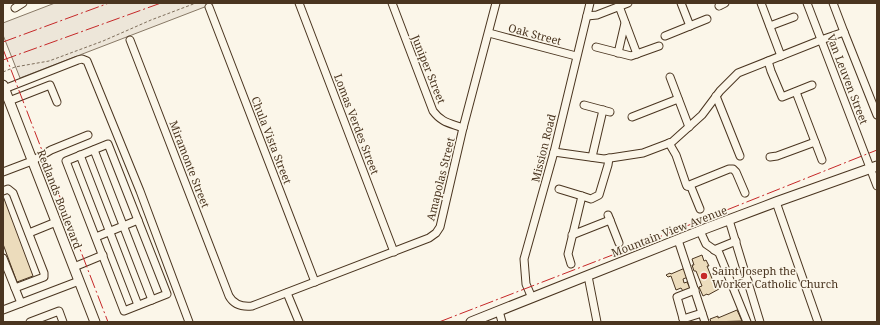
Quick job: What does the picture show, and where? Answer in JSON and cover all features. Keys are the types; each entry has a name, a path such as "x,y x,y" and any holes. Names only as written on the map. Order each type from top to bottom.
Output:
{"main road":[{"name":"Redlands Boulevard","path":"4,87 95,322"},
{"name":"Mountain View Avenue","path":"471,322 700,231 874,167"}],"street":[{"path":"15,8 23,3"},
{"name":"Lomas Verdes Street","path":"299,3 394,252"},
{"name":"Juniper Street","path":"392,3 433,111 441,120 463,128"},
{"name":"Amapolas Street","path":"229,296 240,306 252,306 394,252 432,236 438,230 496,3"},
{"name":"Mission Road","path":"532,298 526,284 524,259 554,152 590,3"},
{"path":"587,16 597,15 628,3"},
{"path":"681,3 690,26"},
{"path":"761,3 781,56"},
{"name":"Van Leuven Street","path":"807,3 874,167 877,186"},
{"path":"833,3 877,115"},
{"path":"619,6 637,54"},
{"name":"Chula Vista Street","path":"209,7 315,282"},
{"path":"770,26 794,17"},
{"path":"665,36 706,19"},
{"path":"618,53 625,23"},
{"path":"554,152 604,159 643,154 672,142 702,115 720,91 738,73 844,32"},
{"name":"Oak Street","path":"489,33 576,56"},
{"name":"Miramonte Street","path":"130,40 229,296"},
{"path":"596,47 631,56 659,46"},
{"path":"4,87 78,60 82,59 87,61 140,191 189,322"},
{"path":"768,61 782,98 812,85"},
{"path":"670,77 688,127"},
{"path":"9,101 50,86 57,102"},
{"path":"796,92 822,160"},
{"path":"716,96 740,156"},
{"path":"632,117 678,99"},
{"path":"584,105 607,111 592,157"},
{"path":"3,172 32,161 51,150 88,135"},
{"path":"770,157 815,142"},
{"path":"669,143 676,155 688,186 692,187 700,209"},
{"path":"167,294 108,144 66,161 124,311 138,306 177,290"},
{"path":"94,150 152,300"},
{"path":"80,155 138,306"},
{"path":"559,189 591,199 599,196 609,158"},
{"path":"688,186 729,169 733,169 736,172 745,193"},
{"path":"3,191 8,189 13,193 43,269 44,277 15,288"},
{"path":"571,264 568,254 582,196"},
{"path":"776,202 818,322"},
{"path":"572,235 609,218 619,243"},
{"path":"96,237 138,220"},
{"path":"729,220 760,322"},
{"path":"28,233 56,222"},
{"path":"700,231 706,244 719,253 747,322"},
{"path":"678,240 705,322"},
{"path":"714,250 736,241"},
{"path":"74,267 103,255"},
{"path":"3,258 21,303"},
{"path":"588,276 597,322"},
{"path":"3,310 79,280"},
{"path":"733,288 748,281"},
{"path":"695,290 677,297 684,321 702,314"},
{"path":"287,293 299,322"},
{"path":"30,322 59,311 63,322"},
{"path":"499,311 502,322"}],"path":[{"path":"3,72 15,67 49,61 103,41 150,20 196,3"}],"shaded area":[{"path":"55,3 215,3 20,78 3,35 3,23"}],"building":[{"path":"3,196 33,276 17,282 3,244"},
{"name":"Saint Joseph the Worker Catholic Church","path":"702,255 704,261 706,260 709,266 707,266 713,281 715,280 719,289 703,296 699,287 702,286 692,265 694,265 692,259"},
{"path":"685,268 688,277 683,279 684,283 687,282 690,288 683,291 681,288 676,290 671,276 668,277 666,275"},
{"path":"737,310 742,321 711,322 710,319 718,316 718,318"}],"power":[{"path":"3,42 109,3"},
{"path":"3,60 161,3"},
{"path":"3,49 108,322"},
{"path":"439,322 659,237 877,150"}],"place":[{"name":"Saint Joseph the Worker Catholic Church","path":"704,276"}]}
